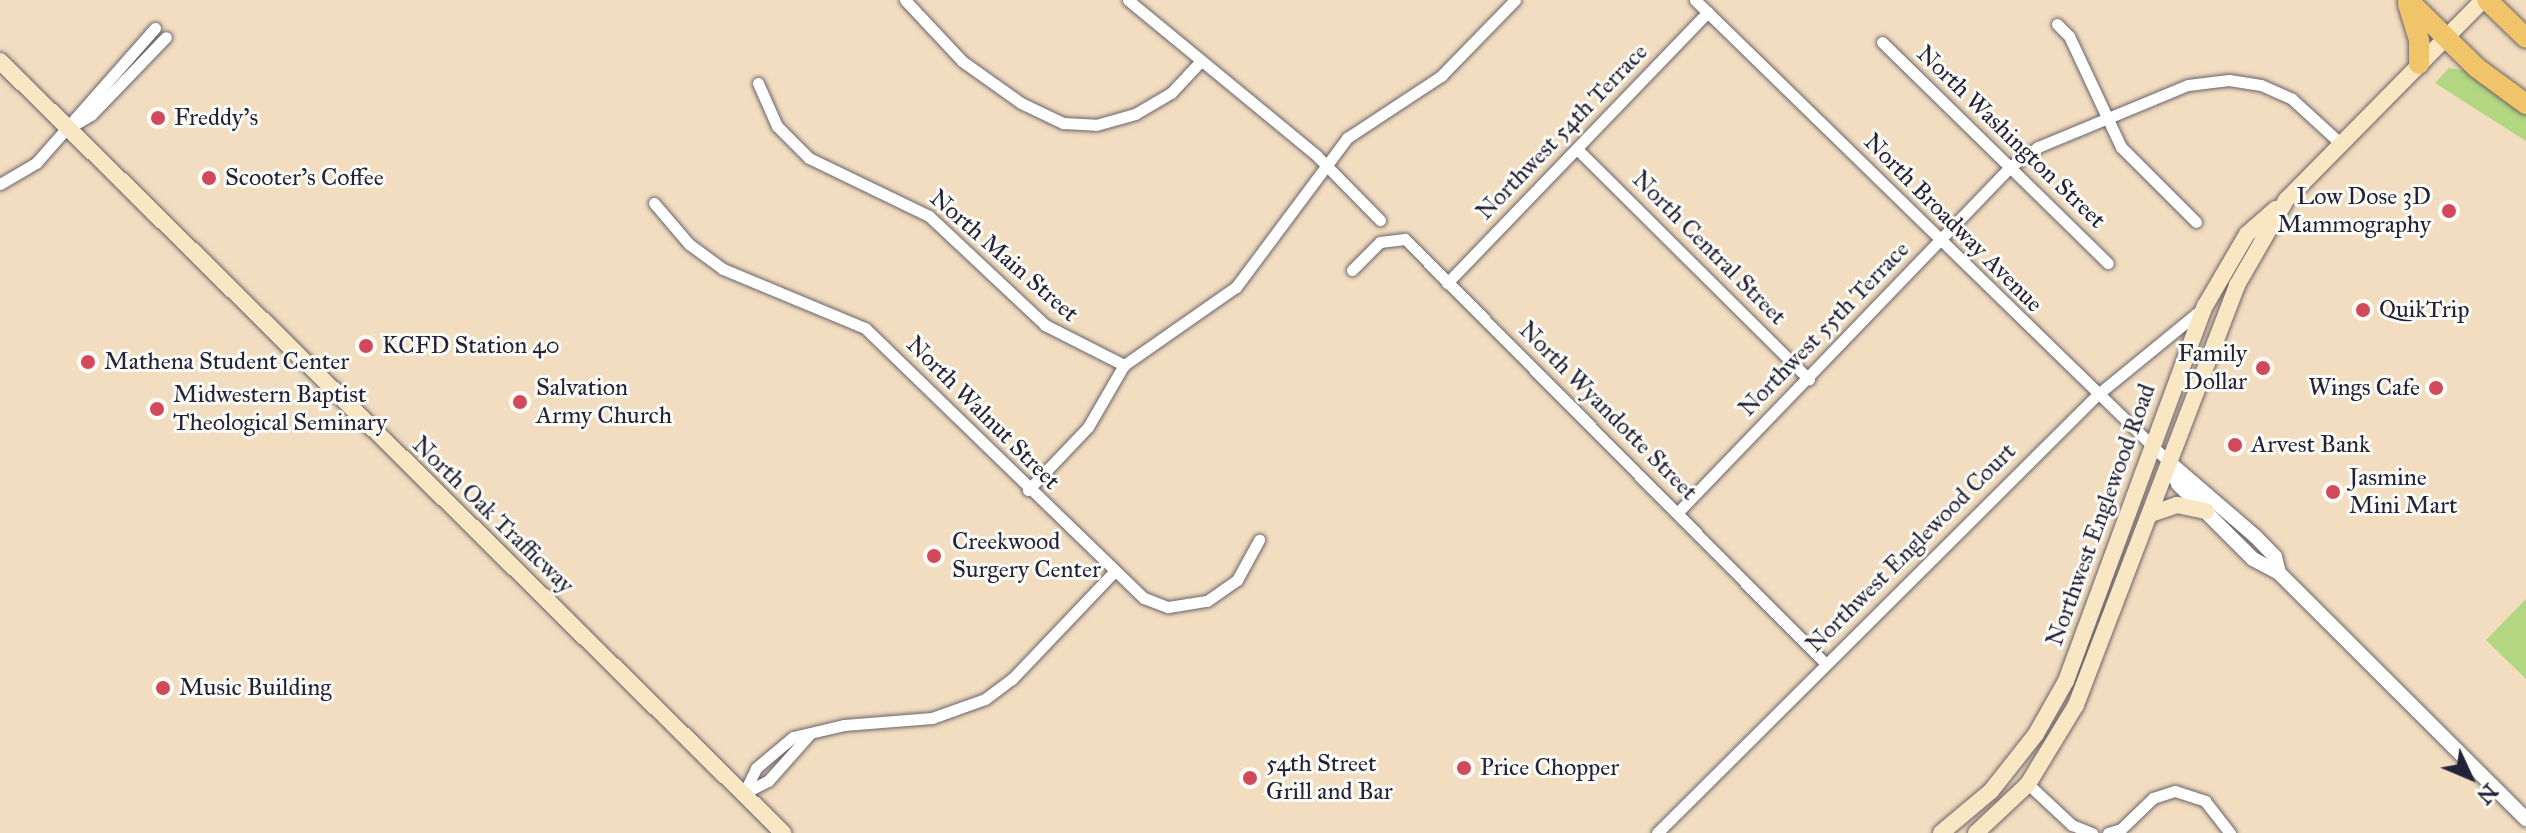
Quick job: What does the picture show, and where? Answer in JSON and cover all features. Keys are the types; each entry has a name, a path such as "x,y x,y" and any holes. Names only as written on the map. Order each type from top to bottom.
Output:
{"highway":[{"path":"2407,0 2526,104"},
{"path":"2407,0 2419,41 2419,64"},
{"path":"2485,0 2525,37"}],"main road":[{"name":"Northwest Englewood Road","path":"1941,833 1991,791 2036,734 2066,681 2205,306 2247,234 2286,200 2485,0"},
{"name":"North Oak Trafficway","path":"0,61 783,833"},
{"name":"Northwest Englewood Road","path":"1976,833 2028,784 2076,705 2237,285 2286,200"},
{"path":"2151,514 2177,505 2206,511"}],"street":[{"path":"905,0 962,61 1021,103 1063,123 1096,125 1135,114 1171,93 1199,63"},
{"path":"1128,0 1199,63 1324,163 1380,220"},
{"path":"1028,490 1088,427 1124,365 1170,328 1202,313 1236,287 1324,163 1363,125 1441,76 1515,0"},
{"name":"North Broadway Avenue","path":"1695,0 2097,395 2255,536 2275,557 2279,573"},
{"name":"Northwest 54th Terrace","path":"1447,283 1708,12"},
{"path":"2057,24 2069,36 2121,147 2196,222"},
{"path":"0,184 36,163 68,128 81,106 155,28"},
{"path":"68,128 91,115 166,37"},
{"name":"North Washington Street","path":"1882,42 2108,263"},
{"name":"Northwest 55th Terrace","path":"1679,511 2011,166 2038,147 2188,85 2229,80 2261,85 2292,99 2340,143"},
{"name":"North Main Street","path":"758,83 777,126 809,158 929,216 1045,325 1124,365"},
{"name":"North Central Street","path":"1577,149 1809,379"},
{"name":"North Walnut Street","path":"654,203 689,244 723,269 865,328 1113,573 1156,604 1195,605 1237,580 1259,540"},
{"name":"North Wyandotte Street","path":"1352,270 1380,242 1399,237 1679,511 1825,663"},
{"name":"Northwest Englewood Court","path":"1657,833 2097,395 2154,353 2205,306"},
{"name":"North Broadway Avenue","path":"2170,463 2178,484 2253,559 2279,573 2526,819"},
{"path":"744,793 756,768 793,737 844,725 932,718 985,699 1012,679 1113,573"},
{"path":"2028,784 2072,825 2092,833"},
{"path":"2108,833 2121,829 2153,798 2175,791 2205,801 2230,833"}],"green space":[{"path":"2449,68 2468,71 2526,114 2526,141 2435,83"},
{"path":"2526,599 2526,679 2486,640"}],"place":[{"name":"Freddy's","path":"158,118"},
{"name":"Scooter's Coffee","path":"209,178"},
{"name":"Low Dose 3D Mammography","path":"2449,211"},
{"name":"QuikTrip","path":"2363,310"},
{"name":"KCFD Station 40","path":"366,346"},
{"name":"Mathena Student Center","path":"88,362"},
{"name":"Family Dollar","path":"2263,368"},
{"name":"Wings Cafe","path":"2436,388"},
{"name":"Salvation Army Church","path":"520,402"},
{"name":"Midwestern Baptist Theological Seminary","path":"157,409"},
{"name":"Arvest Bank","path":"2235,445"},
{"name":"Jasmine Mini Mart","path":"2333,492"},
{"name":"Creekwood Surgery Center","path":"934,556"},
{"name":"Music Building","path":"163,688"},
{"name":"Price Chopper","path":"1464,768"},
{"name":"54th Street Grill and Bar","path":"1250,778"}]}
